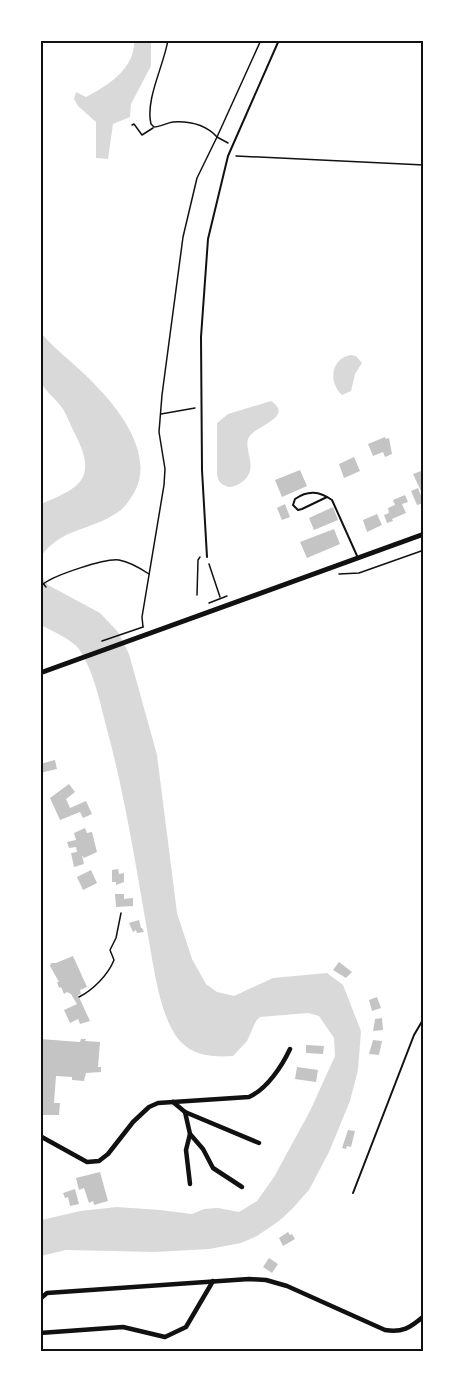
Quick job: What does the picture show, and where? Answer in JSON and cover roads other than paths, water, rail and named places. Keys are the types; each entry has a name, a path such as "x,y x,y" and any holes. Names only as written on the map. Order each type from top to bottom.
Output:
{"street":[{"path":"40,673 423,534"},
{"path":"40,1136 87,1162 99,1161 108,1154 133,1122 149,1107 158,1103 249,1097 257,1093 285,1061 290,1049"},
{"path":"173,1102 185,1112 259,1143"},
{"path":"185,1112 190,1134 186,1150 190,1185"},
{"path":"190,1134 203,1149 213,1168 242,1187"},
{"path":"40,1299 47,1293 249,1279 287,1286 385,1330 399,1332 411,1327 423,1316"},
{"path":"40,1333 123,1327 165,1336 186,1327 213,1281"}],"lane":[{"path":"207,558 201,406 201,328 208,239 232,144 279,40"},
{"path":"327,497 298,510 293,505 295,499 306,493 314,492 327,497 334,504 358,558"},
{"path":"353,1193 414,1035 423,1018"}]}
